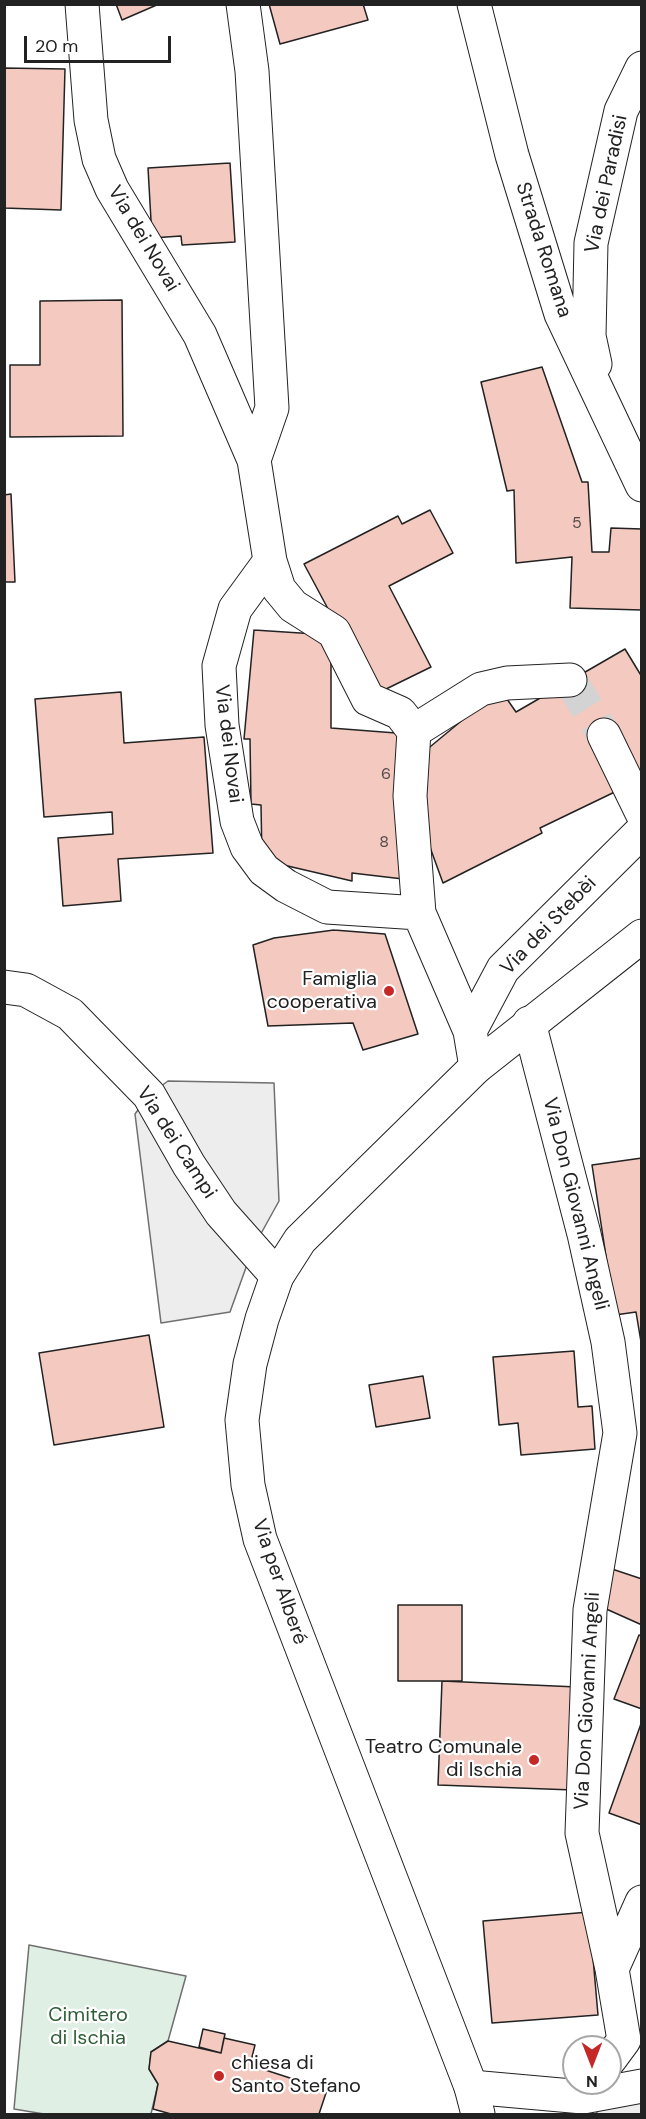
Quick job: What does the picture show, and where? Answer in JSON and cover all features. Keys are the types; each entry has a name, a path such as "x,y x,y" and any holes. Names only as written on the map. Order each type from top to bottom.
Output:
{"street":[{"name":"Via dei Novai","path":"82,4 91,120 99,159 112,189 200,335 254,460 270,561 235,609 219,666 224,736 237,821 247,847 264,870 286,886 327,907 419,913"},
{"name":"Via dei Novai","path":"243,4 252,71 272,408 254,460"},
{"name":"Strada Romana","path":"474,4 512,155 561,314 642,486"},
{"name":"Via dei Paradisi","path":"605,410 589,336 591,243 621,111 642,68"},
{"path":"270,561 279,589 292,606 334,632 368,699 400,713 414,731 410,796 419,913 470,1031 476,1067"},
{"path":"414,731 481,689 507,683 570,680"},
{"path":"604,735 642,813"},
{"name":"Via dei Stebèi","path":"470,1031 502,969 642,831"},
{"name":"Via per Alberé","path":"474,2101 260,1539 248,1485 242,1420 250,1364 277,1276 300,1240 316,1222 476,1067 642,936"},
{"name":"Via dei Campi","path":"4,987 26,990 70,1014 149,1095 189,1165 221,1213 277,1276"},
{"name":"Via Don Giovanni Angeli","path":"529,1023 589,1255 631,1436 590,1610 582,1833 612,1969 624,2040 622,2043"},
{"path":"612,1969 642,1902"},
{"path":"474,2101 588,2102 642,2086"}],"green space":[{"name":"Cimitero di Ischia","path":"29,1945 186,1976 168,2041 151,2052 149,2069 158,2084 151,2114 44,2114 14,2109"}],"shaded area":[{"path":"168,1081 274,1083 279,1201 253,1248 230,1312 161,1323 135,1114 149,1095"},
{"path":"641,2071 641,2114 598,2114 583,2097 622,2095 622,2080"}],"building":[{"path":"116,4 159,4 122,20"},
{"path":"269,4 363,4 368,20 280,44"},
{"path":"4,68 65,69 61,210 4,208"},
{"path":"230,163 235,242 182,245 181,236 152,238 148,168"},
{"path":"122,300 123,436 10,437 10,365 40,365 40,301"},
{"path":"542,367 582,482 588,482 592,552 609,552 611,528 642,529 642,610 570,608 572,557 516,563 514,490 507,491 481,382"},
{"path":"11,494 15,582 4,582 4,495"},
{"path":"430,510 453,553 389,586 431,667 382,691 364,676 304,564 398,516 402,524"},
{"path":"254,630 331,635 331,728 409,734 403,879 352,873 352,881 262,860 261,805 251,804 250,739 244,739"},
{"path":"625,649 642,677 642,791 623,788 540,828 542,833 443,883 411,795 425,751 500,689 516,712"},
{"path":"121,692 124,743 204,737 213,853 118,859 121,901 63,906 58,838 113,834 112,812 44,817 35,699"},
{"path":"334,930 385,934 418,1034 363,1050 353,1023 268,1026 253,945 274,938"},
{"path":"642,1158 642,1348 636,1312 615,1315 592,1165"},
{"path":"149,1335 164,1427 54,1445 39,1353"},
{"path":"574,1351 578,1407 592,1406 595,1449 521,1455 518,1423 499,1425 493,1357"},
{"path":"423,1376 430,1418 376,1427 369,1385"},
{"path":"612,1569 642,1579 642,1625 604,1608"},
{"path":"398,1605 462,1605 462,1681 398,1681"},
{"path":"639,1635 642,1636 642,1709 614,1699"},
{"path":"442,1681 577,1687 573,1790 438,1785"},
{"path":"642,1721 642,1825 609,1813"},
{"path":"589,1912 598,2015 492,2023 483,1921"},
{"path":"203,2029 225,2034 221,2053 199,2047"},
{"name":"chiesa di Santo Stefano","path":"224,2038 255,2045 250,2065 327,2090 319,2114 171,2114 153,2109 158,2084 149,2069 151,2052 168,2041 221,2053"}],"tunnel":[{"path":"570,680 604,735"}],"place":[{"name":"Famiglia cooperativa","path":"389,991"},
{"name":"Teatro Comunale di Ischia","path":"534,1760"},
{"name":"chiesa di Santo Stefano","path":"219,2076"}]}
